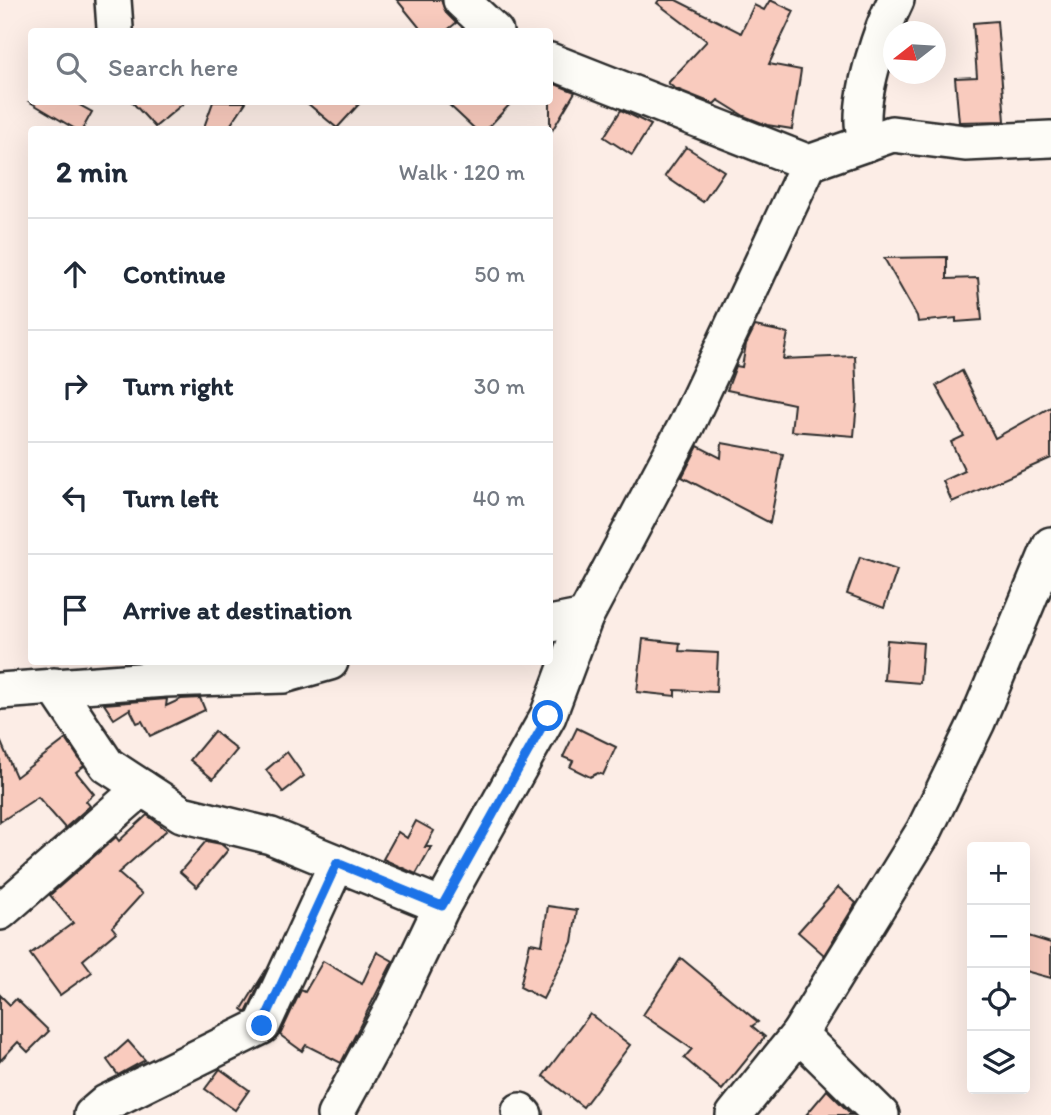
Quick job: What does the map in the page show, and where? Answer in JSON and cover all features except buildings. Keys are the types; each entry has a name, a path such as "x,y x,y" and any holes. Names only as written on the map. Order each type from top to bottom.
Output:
{"street":[{"path":"461,0 491,28"},
{"path":"867,143 863,122 868,83 889,14 896,0"},
{"path":"553,62 809,163 892,134 965,143 1051,139"},
{"path":"335,1115 392,1010 442,906 548,716 585,617 687,424 809,163"},
{"path":"734,1115 799,1034 924,831 977,723 1051,545"},
{"path":"553,623 585,617"},
{"path":"0,691 165,679 284,676 320,665"},
{"path":"54,686 107,765 183,814 271,836 442,906"},
{"path":"0,912 142,788"},
{"path":"92,1115 106,1104 262,1026 337,863"},
{"path":"799,1034 881,1115"}],"route":[{"path":"262,1026 337,863 442,906 548,716"}]}
